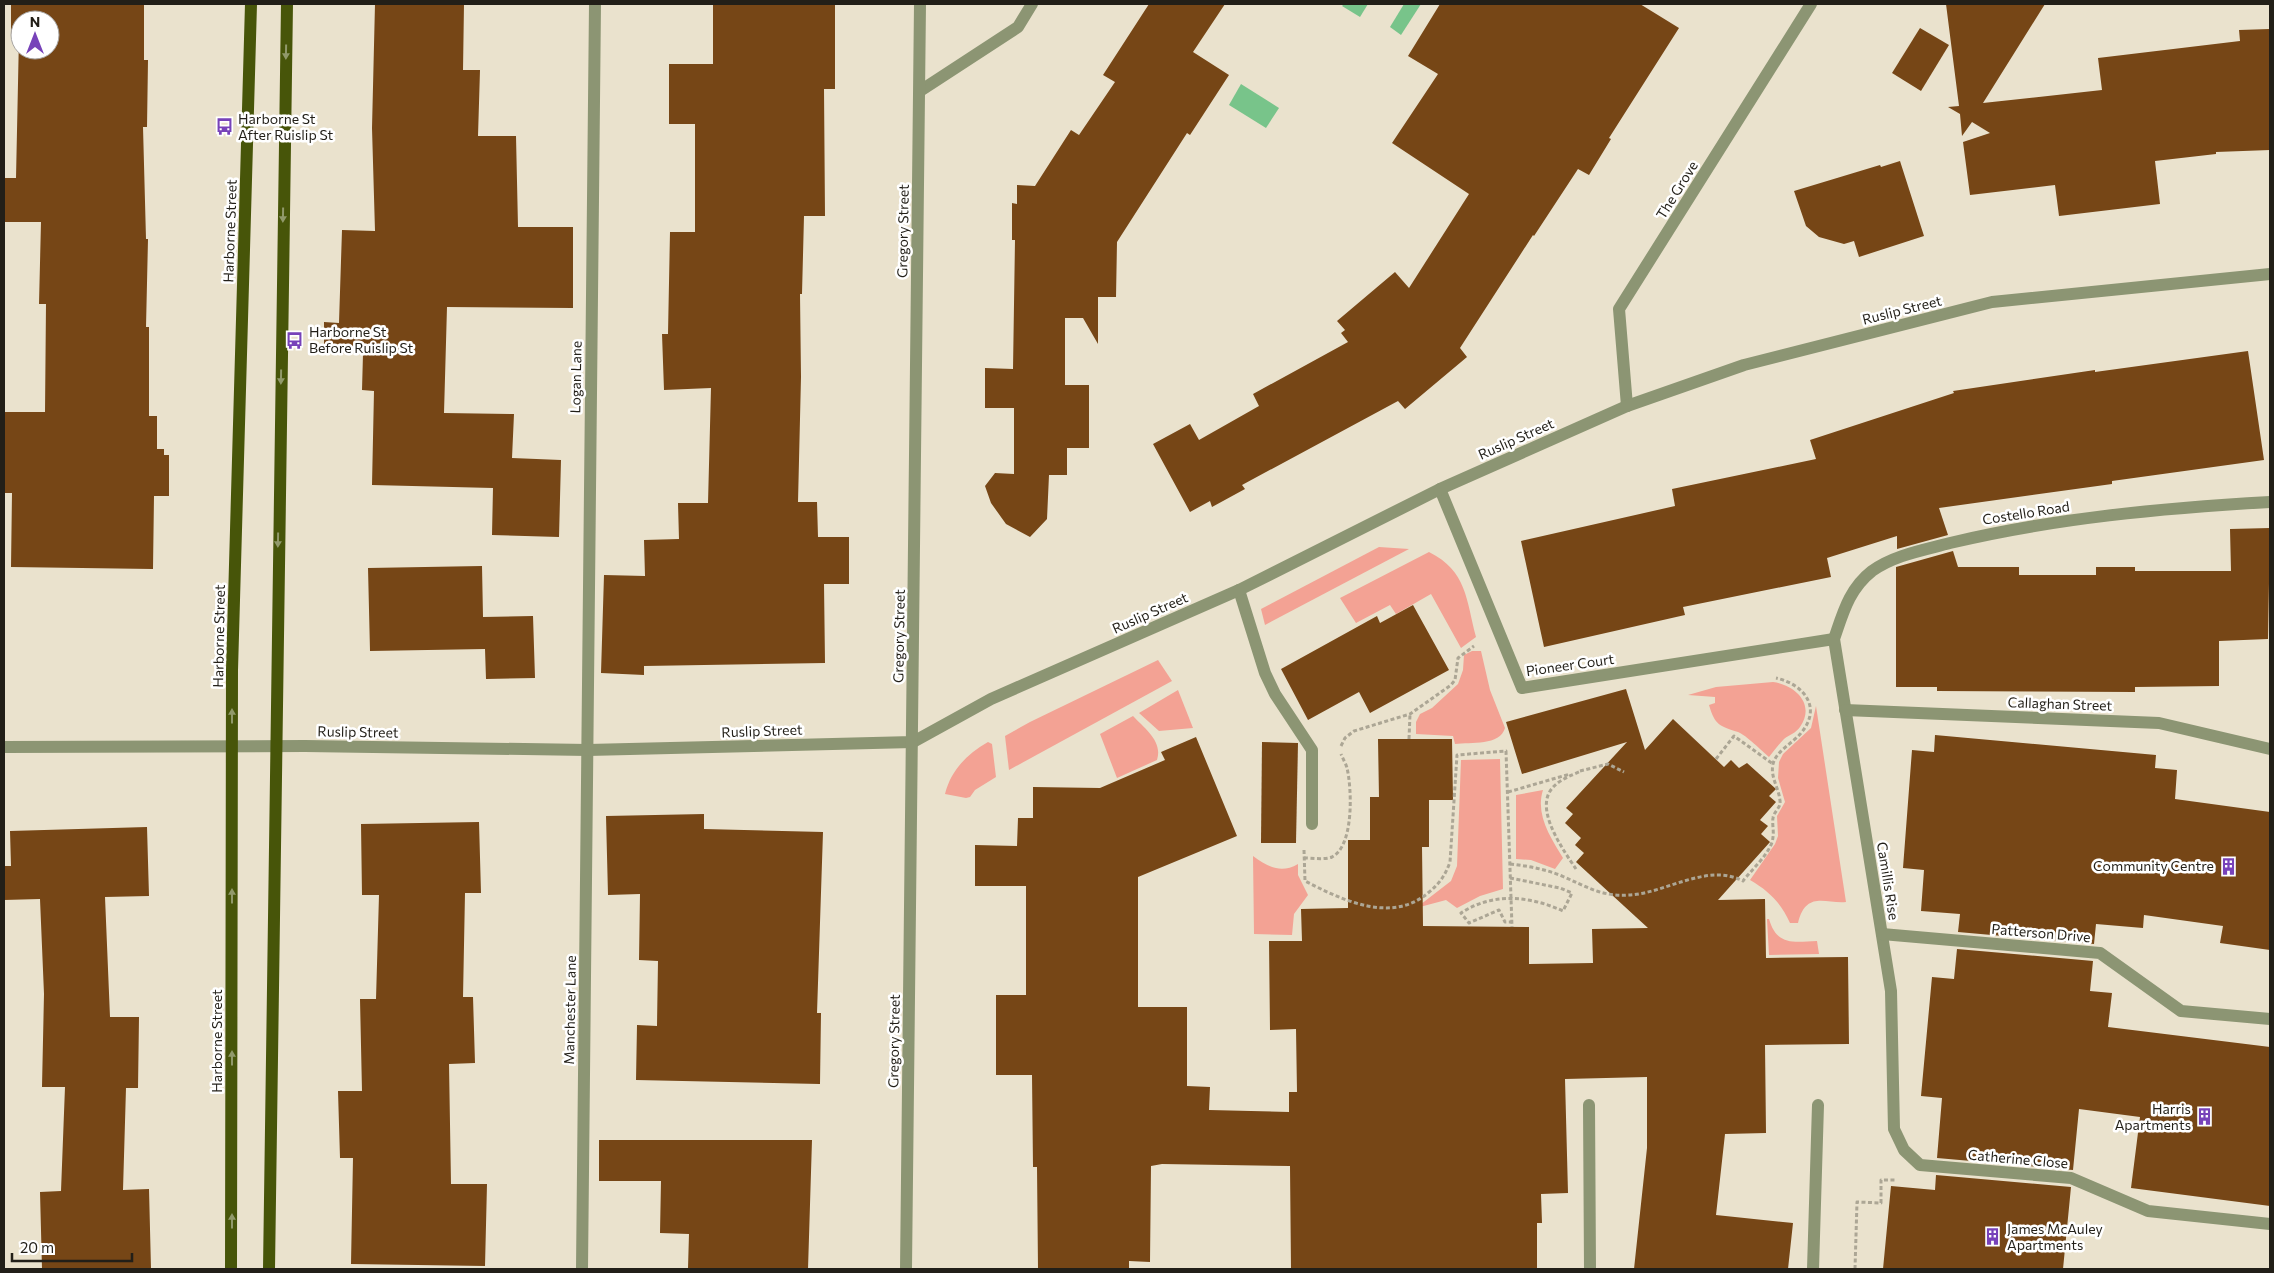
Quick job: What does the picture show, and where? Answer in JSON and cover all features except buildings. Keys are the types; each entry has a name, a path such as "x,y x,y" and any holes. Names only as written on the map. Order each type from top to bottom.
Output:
{"main road":[{"name":"Harborne Street","path":"231,1269 232,670 251,4"},
{"path":"269,1269 287,4"}],"street":[{"name":"Logan Lane","path":"588,750 594,4"},
{"name":"Gregory Street","path":"906,1269 920,4"},
{"path":"920,91 1018,27 1032,4"},
{"name":"The Grove","path":"1627,406 1619,309 1811,4"},
{"name":"Ruslip Street","path":"4,747 275,746 588,750 913,742 991,699 1239,590 1440,489 1627,406 1744,365 1992,302 2270,274"},
{"name":"Pioneer Court","path":"1440,489 1522,688 1834,639"},
{"name":"Costello Road","path":"1834,639 1851,593 1862,579 1887,562 1914,552 1993,533 2158,509 2270,502"},
{"path":"1239,590 1265,672 1275,694 1312,750 1312,824"},
{"name":"Camillis Rise","path":"1834,639 1891,991 1894,1129 1904,1150 1920,1165"},
{"name":"Callaghan Street","path":"1845,710 2159,723 2270,749"},
{"name":"Manchester Lane","path":"582,1269 588,750"},
{"name":"Patterson Drive","path":"1882,934 2100,953 2181,1011 2270,1019"},
{"path":"1589,1105 1590,1269"},
{"path":"1813,1269 1818,1105"},
{"name":"Catherine Close","path":"1920,1165 2071,1178 2148,1211 2270,1224"}],"path":[{"path":"1304,858 1330,858 1340,850 1346,837 1350,812 1349,783 1347,767 1341,756 1341,742 1354,731 1410,714 1453,683 1458,658 1476,644"},
{"path":"1510,864 1551,872 1589,890 1616,896 1652,893 1693,878 1725,876 1743,881 1769,848 1773,838 1773,819 1780,801 1773,778 1773,764 1778,754 1804,728 1809,706 1807,695 1796,686 1784,680 1768,677"},
{"path":"1409,739 1410,714"},
{"path":"1716,759 1734,736 1773,764"},
{"path":"1304,848 1305,881 1334,895 1375,908 1407,906 1422,898 1436,886 1445,876 1450,862 1457,755 1506,751 1512,927"},
{"path":"1508,792 1608,764 1624,772"},
{"path":"1576,869 1555,834 1547,811 1547,800 1556,784 1581,771"},
{"path":"1510,878 1560,888 1572,894 1563,912 1525,899 1511,898 1486,901 1461,913 1469,923 1499,910 1505,922 1512,922"},
{"path":"1855,1269 1857,1202 1880,1203 1881,1180 1915,1181 1920,1165"}],"shaded area":[{"path":"1344,4 1368,4 1360,17 1342,6"},
{"path":"1404,4 1421,4 1401,35 1390,27"},
{"path":"1241,84 1279,108 1266,128 1229,105"},
{"path":"1379,547 1409,549 1265,625 1261,609"},
{"path":"1429,552 1442,560 1458,577 1467,598 1476,637 1461,648 1431,594 1396,614 1390,605 1356,623 1340,598"},
{"path":"1472,651 1481,651 1490,690 1505,728 1502,734 1497,738 1484,742 1455,744 1453,736 1416,734 1416,722 1420,714 1432,708 1458,684 1463,670 1464,655"},
{"path":"1158,660 1172,681 1009,770 1005,736"},
{"path":"1773,682 1795,691 1801,697 1806,711 1800,727 1784,739 1769,757 1745,736 1722,726 1716,721 1709,705 1715,703 1715,697 1688,695 1716,687"},
{"path":"1178,690 1193,728 1159,731 1139,713"},
{"path":"1816,706 1846,902 1811,902 1806,906 1798,923 1790,923 1783,909 1774,898 1750,880 1775,844 1778,836 1777,816 1785,802 1778,778 1779,762 1783,754 1811,728"},
{"path":"1133,716 1155,741 1158,753 1157,760 1117,778 1100,734"},
{"path":"988,742 992,744 996,777 975,790 970,797 945,794 951,777 956,770 967,757"},
{"path":"1500,759 1503,889 1480,896 1457,908 1446,900 1416,908 1451,881 1457,866 1461,760"},
{"path":"1543,790 1541,808 1545,826 1563,858 1555,869 1531,860 1516,859 1516,795"},
{"path":"1253,856 1269,866 1280,869 1286,869 1298,864 1298,875 1308,895 1294,914 1292,935 1254,934"},
{"path":"1767,919 1769,919 1772,928 1781,938 1793,942 1817,941 1819,954 1769,955"}],"place":[{"name":"Harborne St After Ruislip St","path":"224,127"},
{"name":"Harborne St Before Ruislip St","path":"295,340"},
{"name":"Community Centre","path":"2228,866"},
{"name":"Harris Apartments","path":"2205,1117"},
{"name":"James McAuley Apartments","path":"1993,1237"}]}
